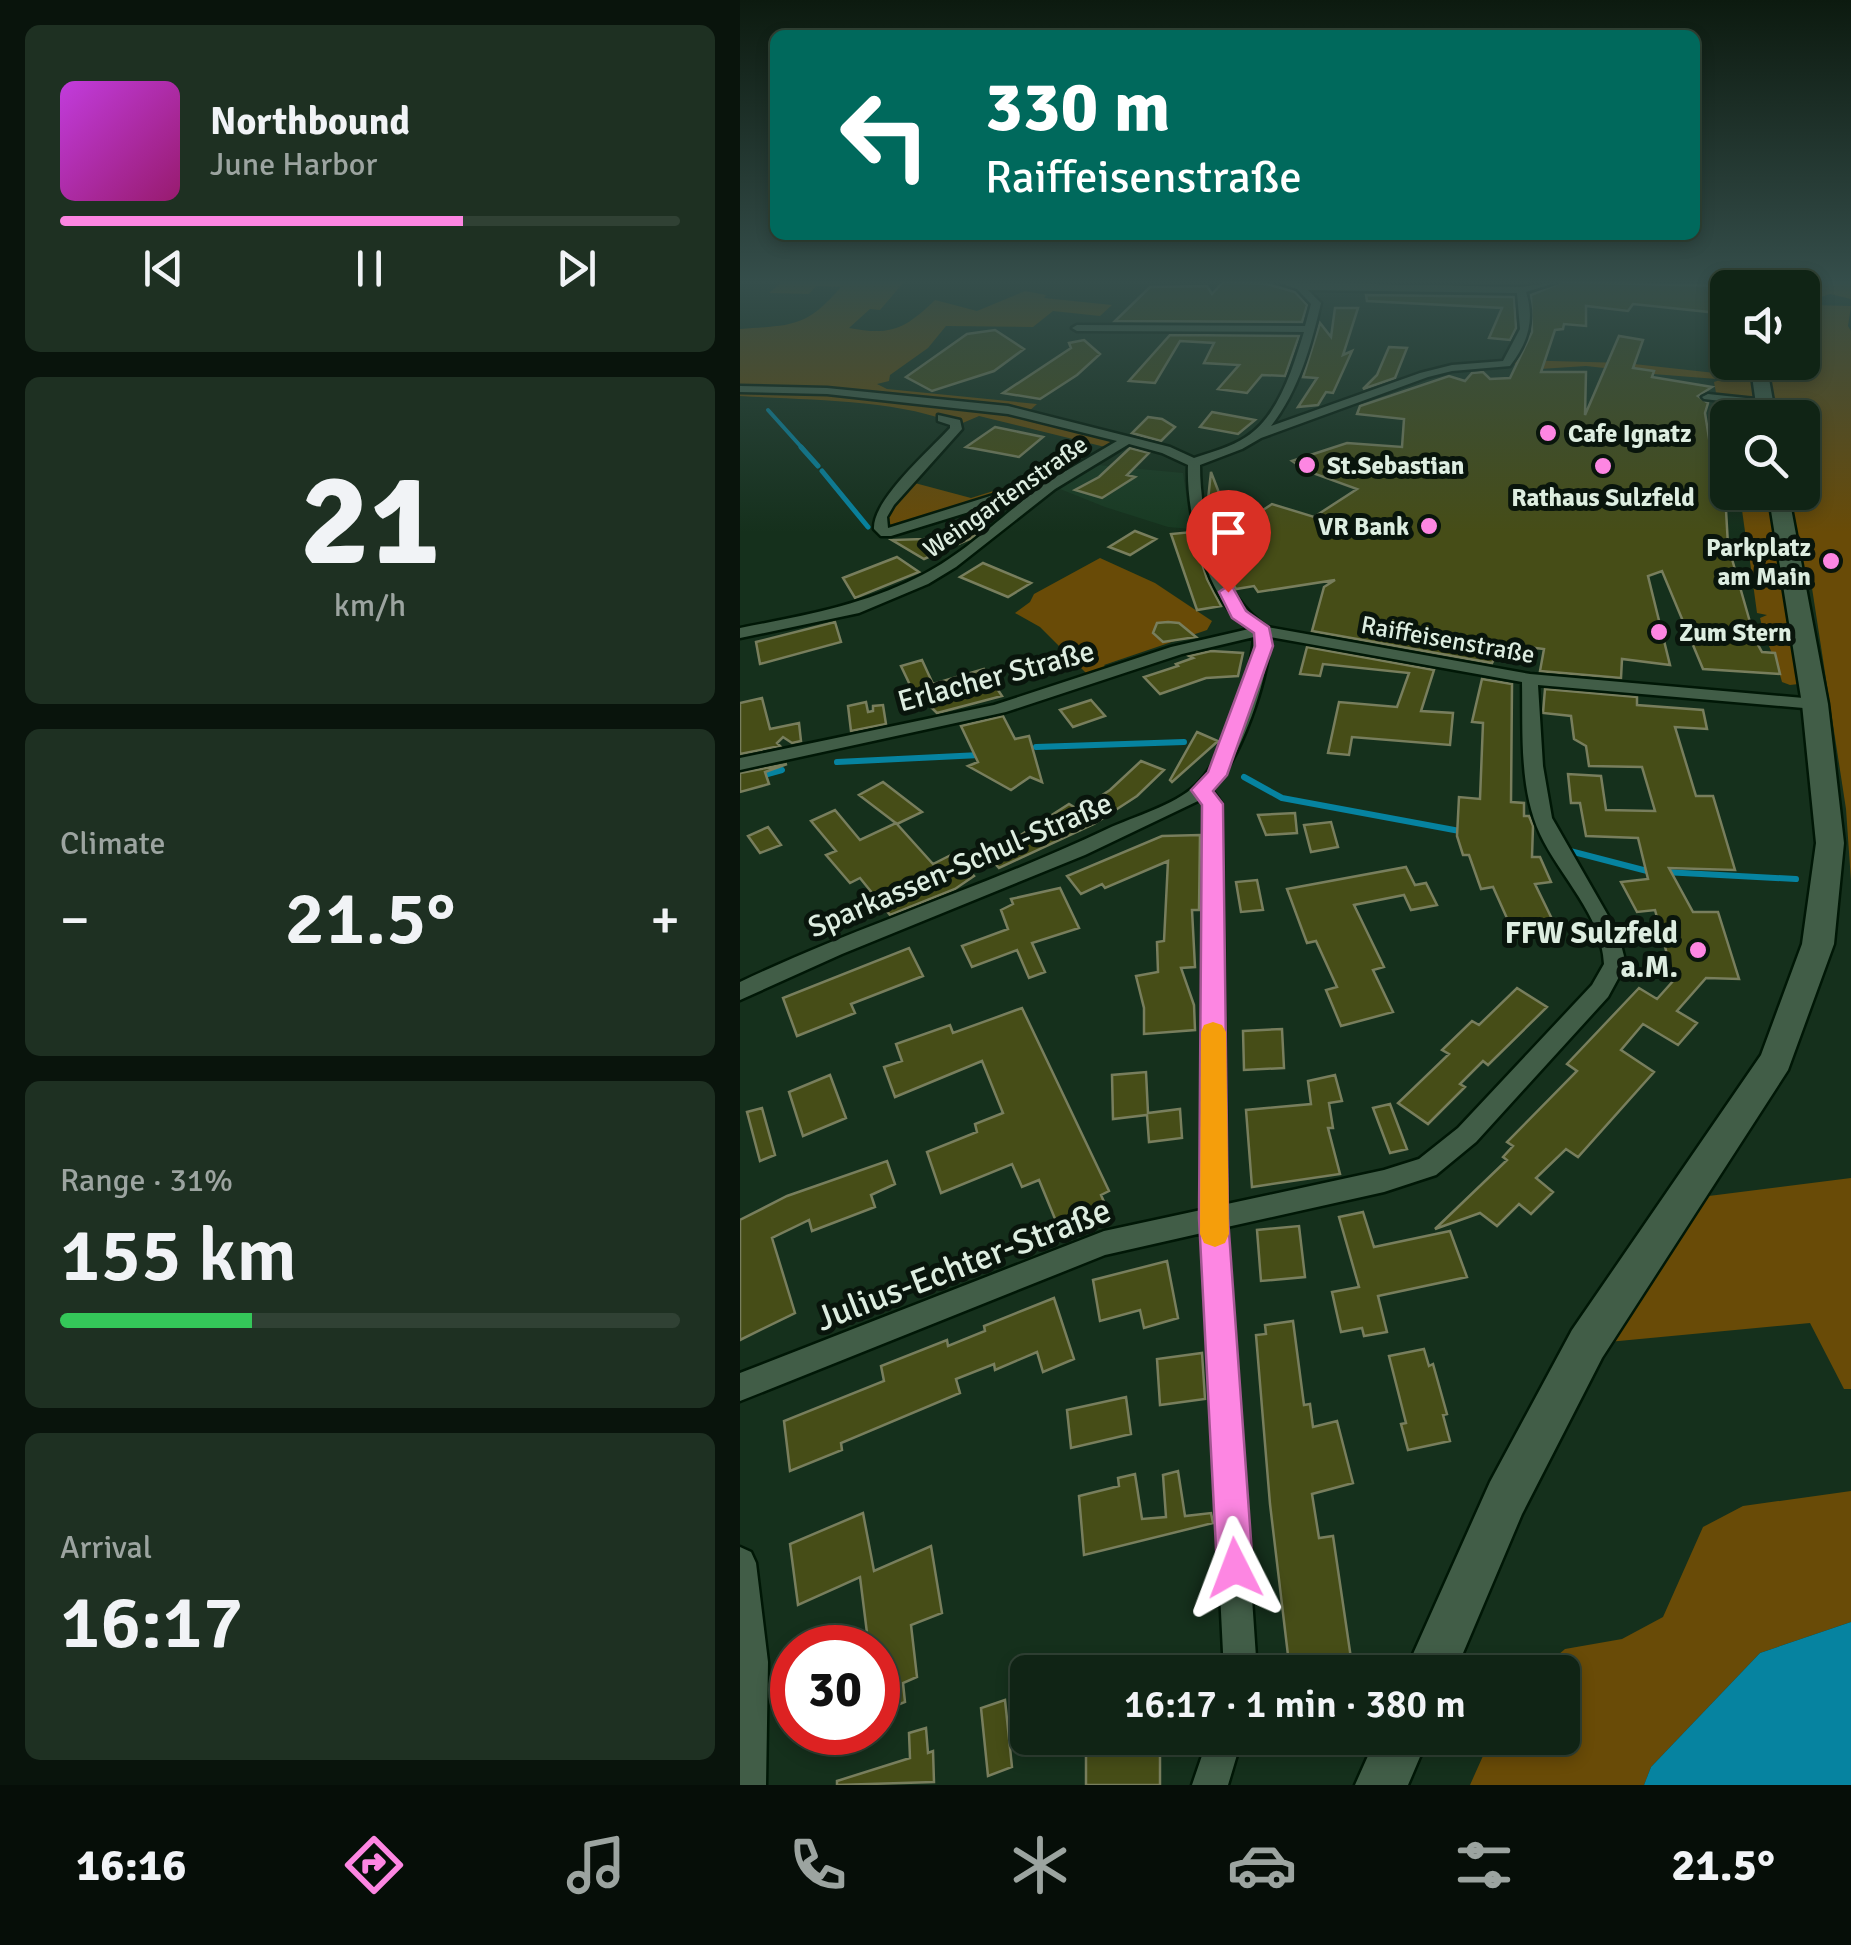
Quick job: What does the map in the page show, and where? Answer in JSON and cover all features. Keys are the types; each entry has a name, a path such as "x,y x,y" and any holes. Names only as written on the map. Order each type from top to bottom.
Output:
{"main road":[{"path":"1437,1655 1506,1498 1587,1344 1776,1060 1818,944 1830,843 1814,704 1807,682 1808,661 1781,510"},
{"path":"1381,1785 1394,1755"}],"street":[{"path":"1257,436 1288,388 1296,365"},
{"path":"1194,464 1257,436 1424,375 1488,365"},
{"path":"740,389 827,392 990,407 1166,450 1194,464"},
{"path":"1708,396 1725,400"},
{"path":"942,418 956,422 956,429 880,517 881,529 886,533 1024,490 1050,486"},
{"name":"Weingartenstraße","path":"740,633 854,610 922,581 951,564 1050,486 1124,442"},
{"path":"1194,464 1192,489 1216,569 1238,614 1262,631 1264,646 1217,775 1202,790 1212,804 1214,1218 1239,1655"},
{"name":"Raiffeisenstraße","path":"1262,631 1530,678 1814,704"},
{"name":"Erlacher Straße","path":"740,764 904,731 1034,699 1226,636 1262,631"},
{"name":"Julius-Echter-Straße","path":"740,1387 1104,1242 1384,1181 1426,1167 1467,1135 1600,991 1616,964 1610,932 1562,863 1544,820 1534,766 1530,678"},
{"name":"Sparkassen-Schul-Straße","path":"740,992 1088,847 1202,790"},
{"path":"740,1563 750,1662 748,1785"},
{"path":"1210,1785 1220,1755"}],"shaded area":[{"path":"740,365 904,365 890,375 889,381 877,384 887,389 1037,404 1026,414 1116,440 1105,447 979,416 958,425 881,405 740,396"},
{"path":"1539,365 1646,365 1710,372 1710,378 1653,374 1654,371 1643,369 1540,369"},
{"path":"1820,365 1851,365 1851,881 1846,809 1812,588 1794,586 1807,683 1790,685 1782,682 1765,635 1760,618 1767,615 1757,613 1749,554 1764,554 1762,548 1747,546 1742,510 1820,510 1820,400 1717,400 1714,382 1820,380"},
{"path":"1098,465 1183,473 1191,529 1168,527 1060,489"},
{"path":"1060,473 1046,485 887,532 883,517 911,482 971,498"},
{"path":"1100,558 1155,583 1212,621 1207,630 1104,665 1109,671 1090,677 1040,627 1015,613 1034,594"},
{"path":"1851,1178 1851,1389 1844,1389 1810,1323 1587,1344 1685,1199"},
{"path":"1851,1491 1851,1622 1760,1653 1651,1767 1644,1785 1470,1785 1483,1755 1580,1755 1580,1655 1558,1655 1565,1649 1622,1639 1663,1617 1703,1527 1743,1506"}],"water":[{"path":"1851,1622 1851,1785 1644,1785 1651,1767 1760,1653"}],"building":[{"path":"923,365 1002,365 932,391 906,377"},
{"path":"1045,365 1088,365 1040,399 1003,393"},
{"path":"1143,365 1166,365 1155,383 1129,381"},
{"path":"1239,365 1289,365 1285,376 1262,375 1247,393 1218,389"},
{"path":"1307,365 1346,365 1333,393 1326,392 1318,405 1298,407 1317,378 1303,377"},
{"path":"1381,365 1400,365 1395,378 1363,389"},
{"path":"1516,365 1543,365 1541,372 1586,372 1585,415 1606,365 1634,365 1654,371 1652,377 1712,387 1698,396 1708,403 1705,413 1710,445 1710,510 1726,510 1728,545 1750,622 1746,623 1762,652 1775,653 1780,674 1703,669 1662,571 1648,576 1670,665 1622,659 1621,678 1540,671 1544,649 1502,644 1492,663 1312,631 1324,587 1335,580 1258,592 1254,586 1236,589 1207,509 1211,472 1228,516 1260,512 1272,504 1314,517 1357,489 1307,471 1292,461 1347,443 1402,447 1404,419 1357,414 1360,406 1449,376 1465,381 1472,373 1483,372 1490,379 1510,378"},
{"path":"1212,412 1255,420 1238,434 1200,427"},
{"path":"1148,417 1175,427 1161,441 1132,433"},
{"path":"995,427 1043,437 1019,457 966,447"},
{"path":"1130,448 1149,453 1127,475 1135,477 1102,498 1075,490 1099,477"},
{"path":"961,523 985,527 970,539 924,559 892,540 933,536 942,540"},
{"path":"1135,531 1156,539 1130,555 1109,547"},
{"path":"1192,532 1207,579 1221,606 1197,610 1171,534"},
{"path":"897,557 919,572 855,598 843,578"},
{"path":"983,563 1031,583 1008,597 960,577"},
{"path":"835,622 841,642 760,664 756,642"},
{"path":"1157,623 1179,623 1196,637 1163,642 1153,633"},
{"path":"1307,647 1434,670 1421,711 1453,713 1450,745 1352,737 1349,755 1328,753 1339,702 1397,707 1409,673 1323,664 1320,676 1300,674"},
{"path":"1211,651 1243,653 1238,676 1206,678 1160,694 1144,677 1193,658 1189,656"},
{"path":"922,660 933,684 984,669 1002,696 937,713 928,704 920,706 901,666"},
{"path":"1482,679 1512,684 1511,802 1524,803 1524,816 1529,816 1533,826 1532,857 1540,857 1551,882 1535,884 1552,919 1510,925 1493,887 1481,889 1469,855 1463,855 1457,836 1459,797 1480,799 1483,723 1472,722"},
{"path":"1545,689 1637,697 1637,705 1703,710 1707,729 1675,727 1696,796 1713,796 1735,870 1669,868 1693,912 1718,912 1739,979 1706,978 1677,1011 1697,1023 1678,1045 1643,1024 1621,1050 1654,1072 1578,1157 1566,1149 1536,1178 1553,1192 1531,1214 1519,1204 1497,1226 1480,1213 1435,1229 1507,1160 1503,1157 1513,1146 1507,1142 1577,1071 1567,1064 1639,988 1657,999 1674,980 1655,910 1637,912 1621,882 1648,879 1638,838 1586,836 1580,803 1571,803 1568,774 1601,776 1606,810 1655,811 1642,767 1589,766 1586,746 1574,739 1571,716 1543,713"},
{"path":"762,698 770,729 799,723 801,741 792,743 783,737 777,743 780,746 740,754 740,703"},
{"path":"1091,700 1105,716 1073,727 1060,710"},
{"path":"866,702 868,712 873,711 873,706 883,705 886,724 851,731 848,706"},
{"path":"1003,716 1015,739 1029,736 1042,782 1030,777 1011,790 968,766 978,762 961,726"},
{"path":"1197,732 1218,741 1172,782 1170,780"},
{"path":"1141,761 1164,770 1137,796 1094,824 999,868 988,856 1069,804 1079,810 1110,790"},
{"path":"787,764 765,772 769,784 740,792 740,773"},
{"path":"883,782 922,812 897,824 859,795"},
{"path":"835,810 860,840 896,823 933,864 955,853 974,876 955,889 890,915 860,878 850,883 826,855 836,851 811,821"},
{"path":"1295,813 1297,833 1266,835 1258,815"},
{"path":"1331,822 1338,847 1311,852 1304,825"},
{"path":"768,827 781,845 760,853 748,836"},
{"path":"1200,835 1199,910 1192,910 1195,967 1181,968 1194,1005 1195,1030 1144,1034 1144,1008 1136,976 1158,972 1157,942 1164,941 1168,861 1081,894 1067,876 1162,836"},
{"path":"1406,867 1415,885 1426,883 1437,905 1411,910 1404,895 1354,905 1384,967 1373,970 1393,1012 1341,1026 1326,990 1337,987 1316,941 1307,943 1287,889"},
{"path":"1257,880 1263,910 1241,912 1236,882"},
{"path":"1060,888 1079,928 1032,943 1045,972 1029,978 1017,950 972,967 962,946 1008,929 1001,910 1013,904 1011,899"},
{"path":"909,948 923,976 851,1004 855,1013 797,1036 783,998"},
{"path":"1517,988 1547,1007 1488,1065 1483,1061 1460,1084 1465,1087 1428,1124 1398,1103 1449,1054 1442,1050 1472,1021 1479,1025"},
{"path":"1022,1008 1109,1191 1101,1195 1109,1213 1092,1220 1089,1212 1058,1226 1039,1180 1022,1187 1012,1164 941,1193 927,1152 977,1132 975,1124 1003,1113 982,1061 895,1097 884,1067 902,1061 896,1044 950,1025 953,1033"},
{"path":"1282,1029 1284,1068 1244,1070 1243,1031"},
{"path":"1146,1072 1148,1113 1180,1109 1182,1138 1149,1142 1147,1115 1113,1119 1112,1075"},
{"path":"830,1075 846,1118 803,1136 789,1092"},
{"path":"1335,1075 1342,1101 1329,1103 1333,1128 1328,1128 1340,1174 1252,1187 1246,1110 1311,1104 1308,1081"},
{"path":"1390,1104 1407,1149 1390,1153 1373,1108"},
{"path":"762,1108 775,1155 760,1161 747,1112"},
{"path":"887,1161 895,1184 871,1195 875,1207 812,1231 809,1220 772,1238 795,1313 740,1340 740,1220 787,1196"},
{"path":"1363,1212 1374,1247 1450,1231 1467,1277 1378,1296 1387,1332 1364,1336 1362,1328 1341,1332 1332,1292 1359,1287 1339,1217"},
{"path":"1299,1226 1305,1277 1261,1281 1257,1230"},
{"path":"1167,1261 1178,1318 1144,1328 1140,1310 1100,1321 1093,1280"},
{"path":"1054,1298 1074,1359 1043,1372 1037,1352 995,1370 994,1364 956,1379 960,1393 841,1443 842,1450 790,1471 784,1421 884,1381 881,1366 947,1340 948,1346 985,1331 984,1326"},
{"path":"1293,1321 1304,1405 1310,1404 1313,1427 1337,1421 1353,1483 1312,1494 1319,1538 1333,1536 1350,1655 1288,1655 1256,1335 1266,1334 1265,1325"},
{"path":"1424,1349 1429,1366 1433,1364 1450,1441 1408,1450 1401,1424 1406,1423 1389,1356"},
{"path":"1202,1353 1205,1399 1160,1405 1157,1359"},
{"path":"1126,1397 1131,1434 1071,1448 1067,1410"},
{"path":"1178,1471 1185,1516 1211,1513 1213,1523 1084,1555 1079,1496 1119,1486 1118,1478 1135,1474 1142,1519 1166,1517 1163,1475"},
{"path":"863,1513 874,1571 931,1546 942,1613 911,1625 917,1677 903,1683 905,1702 900,1704 900,1625 866,1625 860,1577 798,1605 790,1544"},
{"path":"1005,1700 1012,1767 988,1776 981,1708"},
{"path":"926,1728 928,1753 933,1751 934,1782 837,1785 837,1781 910,1758 909,1733"},
{"path":"1086,1755 1160,1755 1160,1785 1086,1785"}],"waterway":[{"path":"768,410 804,450"},
{"path":"801,447 818,466"},
{"path":"822,471 868,527"},
{"path":"1036,747 1184,742"},
{"path":"837,762 980,755"},
{"path":"761,776 782,770"},
{"path":"1244,777 1282,798 1465,832"},
{"path":"1570,851 1651,872"},
{"path":"1664,872 1796,879"}],"slow traffic":[{"path":"1213,1032 1215,1234"}],"place":[{"name":"Cafe Ignatz","path":"1548,433"},
{"name":"St.Sebastian","path":"1307,465"},
{"name":"Rathaus Sulzfeld","path":"1603,466"},
{"name":"VR Bank","path":"1429,526"},
{"name":"Parkplatz am Main","path":"1831,561"},
{"name":"Zum Stern","path":"1659,632"},
{"name":"FFW Sulzfeld a.M.","path":"1698,950"}],"route":[{"path":"1228,592 1238,614 1262,631 1264,646 1217,775 1202,790 1212,804 1214,1218 1235,1568"}]}
